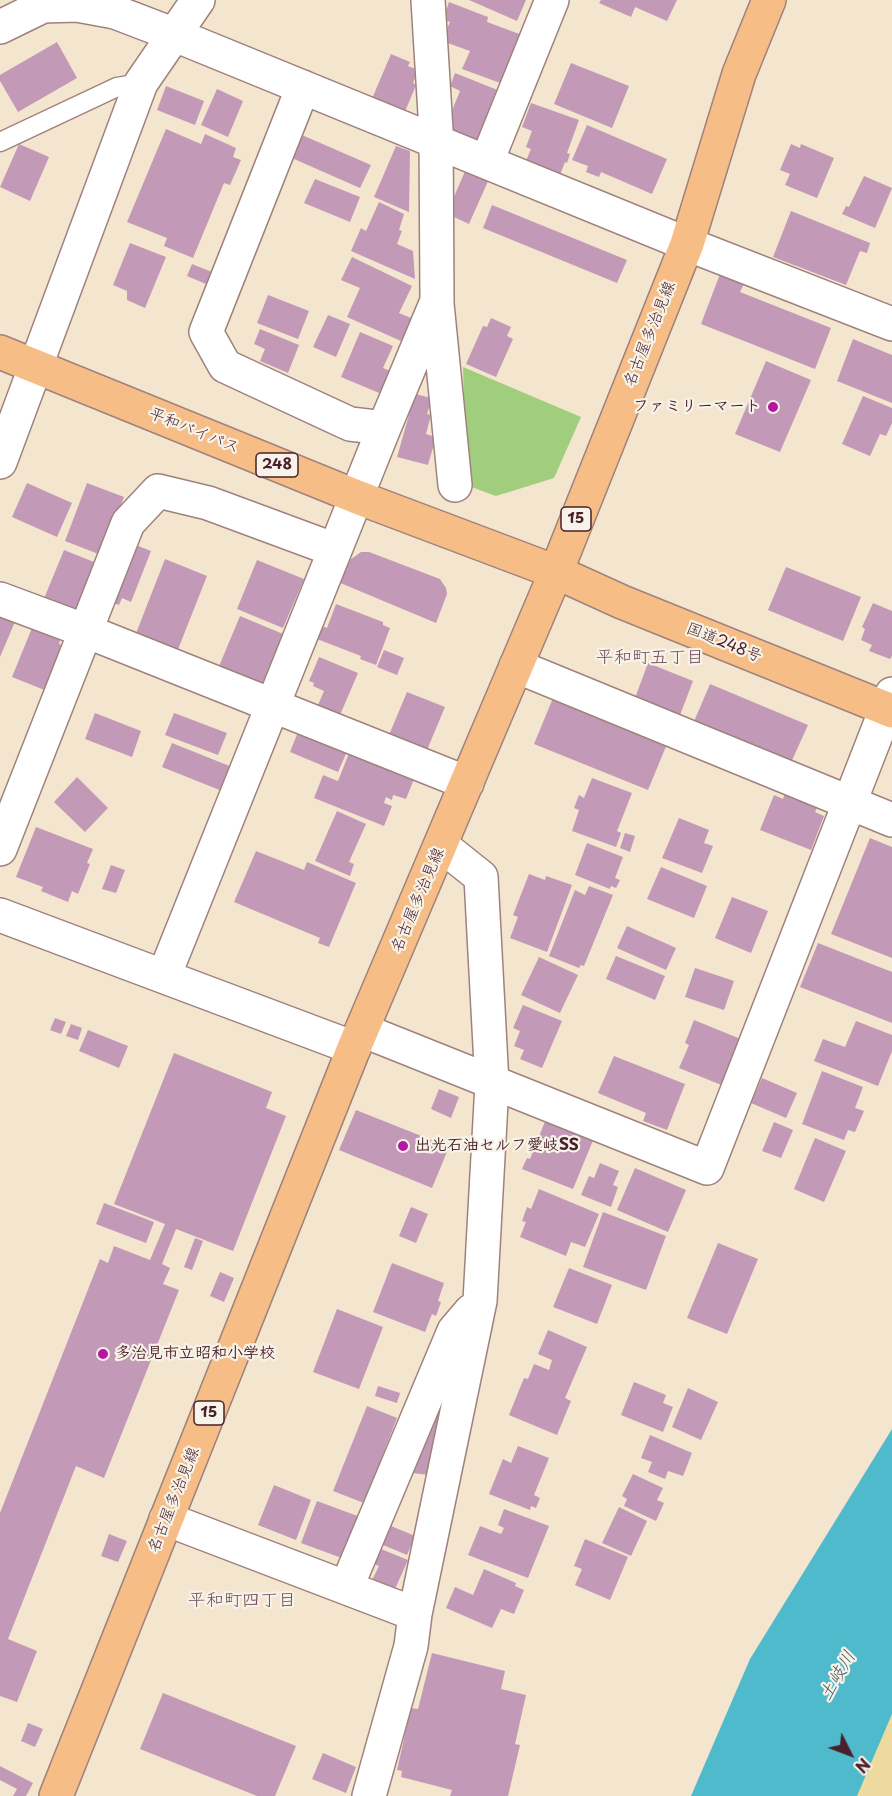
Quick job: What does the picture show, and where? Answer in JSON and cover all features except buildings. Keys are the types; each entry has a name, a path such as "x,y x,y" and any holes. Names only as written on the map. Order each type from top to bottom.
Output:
{"main road":[{"name":"名古屋多治見線","path":"56,1796 358,1039 556,572 687,244 739,74 769,0"},
{"name":"平和バイパス","path":"0,352 357,497 556,572"},
{"name":"国道248号","path":"556,572 622,602 890,704"}],"street":[{"path":"0,462 141,83 198,0"},
{"path":"428,0 436,140 437,301 454,485"},
{"path":"487,161 552,0"},
{"path":"0,27 43,6 77,5 115,12 436,140 687,244 892,324"},
{"path":"303,87 206,332 225,366 350,424 384,428"},
{"path":"164,976 437,301"},
{"path":"0,849 128,523 158,491 208,503 335,550"},
{"path":"0,599 467,783"},
{"path":"516,666 892,820"},
{"path":"0,915 164,976 492,1084 707,1168 890,704"},
{"path":"369,1796 411,1646 415,1614 480,1301 492,1084 481,877 441,844"},
{"path":"347,1586 454,1331 480,1301"},
{"path":"166,1519 347,1586 415,1614"}],"lane":[{"path":"0,142 117,87 141,83"}],"green space":[{"path":"463,367 581,417 554,478 496,496 466,485"}],"sand":[{"path":"892,1714 892,1796 857,1796 862,1782"}],"water":[{"name":"土岐川","path":"892,1429 892,1714 857,1796 691,1796 750,1659"}],"place":[{"name":"ファミリーマート","path":"773,407"},
{"name":"出光石油セルフ愛岐SS","path":"403,1146"},
{"name":"多治見市立昭和小学校","path":"103,1354"}],"district":[{"name":"平和町五丁目","path":"650,658"},
{"name":"平和町四丁目","path":"242,1601"}]}
